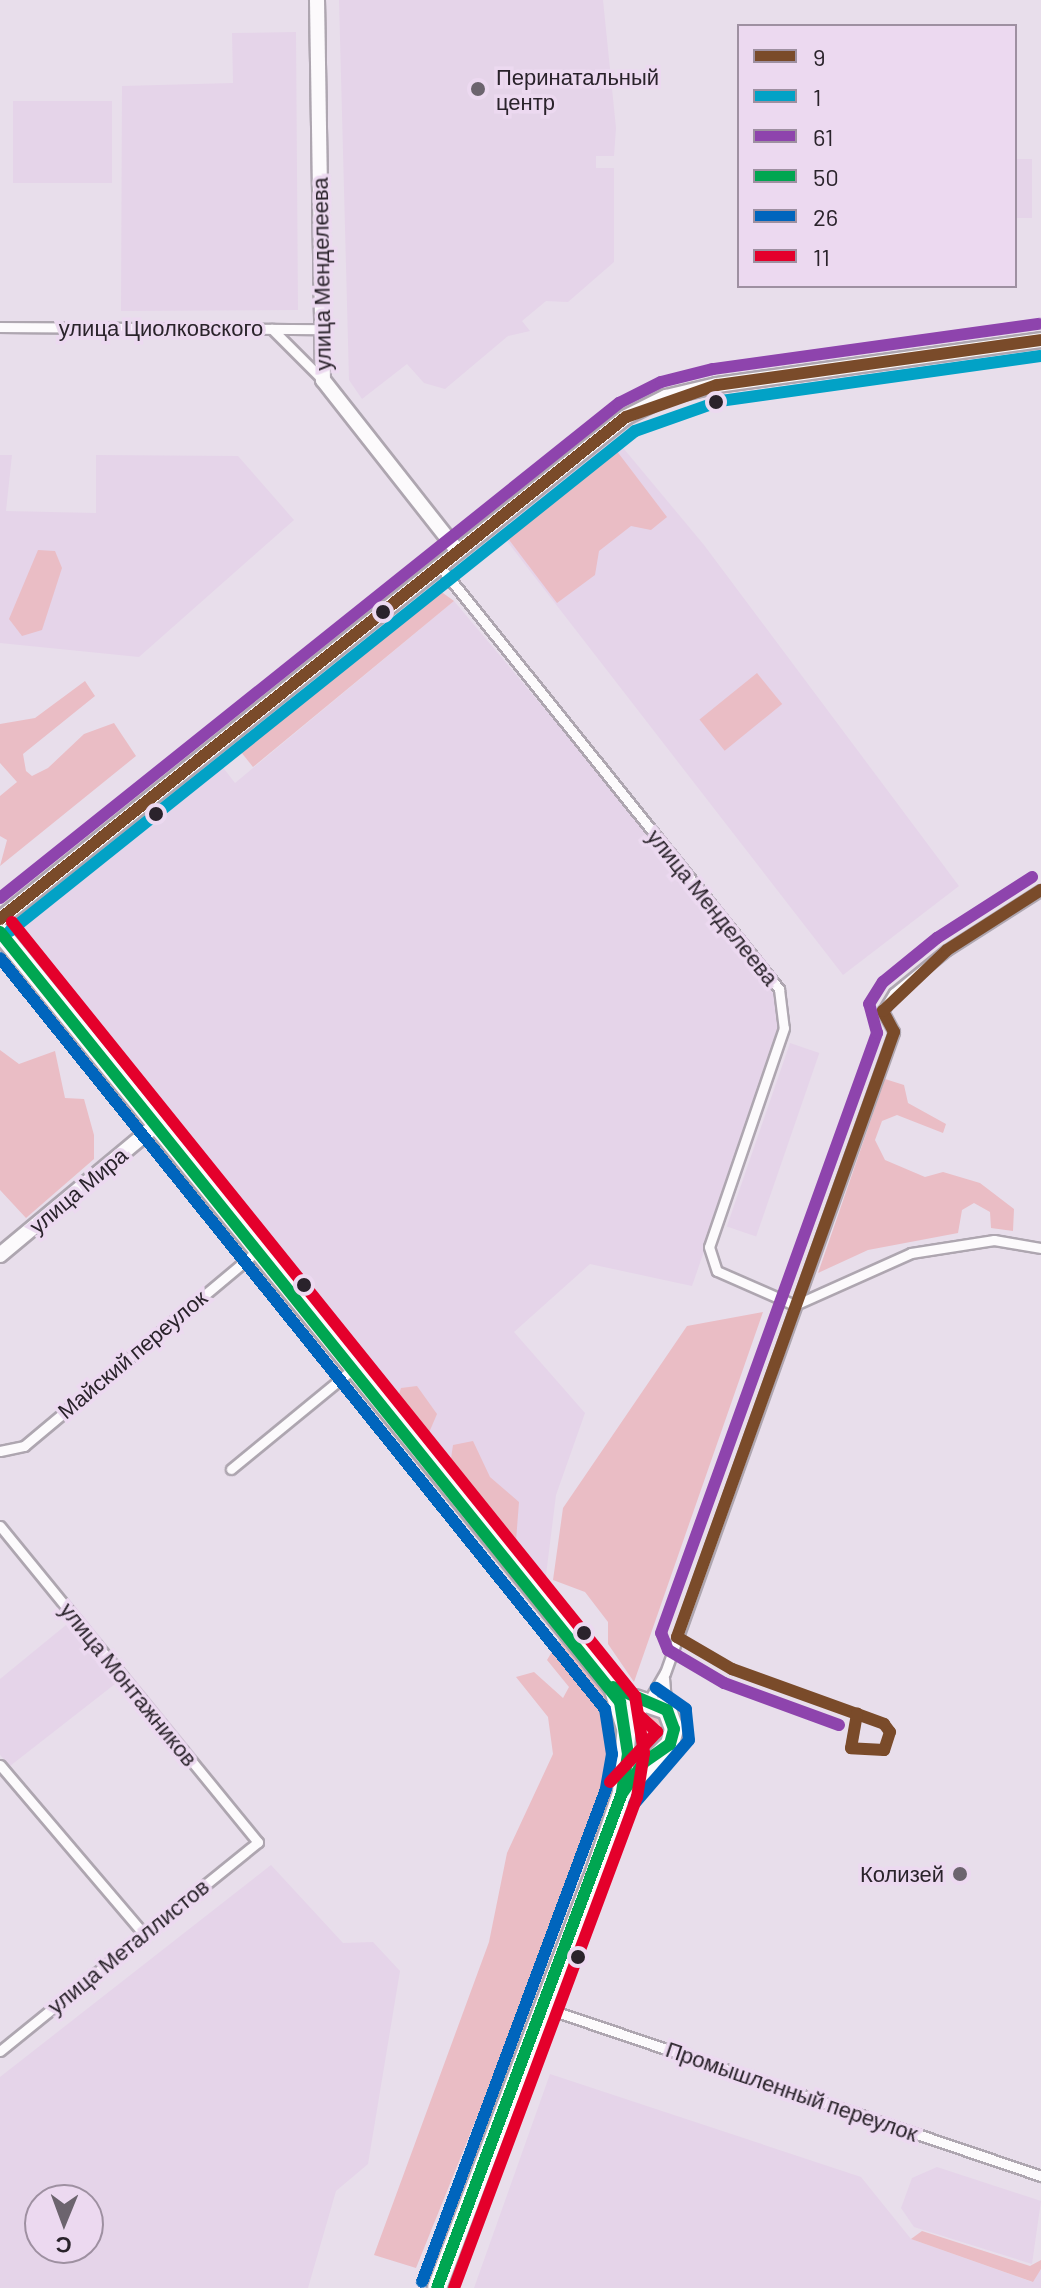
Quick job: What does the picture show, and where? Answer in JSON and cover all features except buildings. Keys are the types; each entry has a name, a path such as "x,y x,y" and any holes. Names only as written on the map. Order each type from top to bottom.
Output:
{"highway":[{"path":"0,932 613,1687 634,1749 659,1752"},
{"path":"613,1687 667,1710 673,1738 622,1793"},
{"path":"437,2288 622,1793 626,1731 646,1702"}],"main road":[{"name":"улица Менделеева","path":"317,0 323,380 456,549"},
{"path":"0,919 456,549 612,427 666,397 1041,340"},
{"name":"улица Мира","path":"0,1255 156,1125"}],"street":[{"name":"улица Циолковского","path":"0,327 322,329"},
{"path":"272,329 323,380"},
{"name":"улица Менделеева","path":"438,564 779,989 784,1028 709,1247 717,1271 795,1305"},
{"path":"646,1702 665,1673 894,1032 883,1011 947,950 1041,890"},
{"path":"795,1305 911,1253 994,1240 1041,1248"},
{"name":"Майский переулок","path":"0,1451 24,1446 260,1249"},
{"path":"231,1469 356,1367"},
{"name":"улица Монтажников","path":"0,1526 258,1842"},
{"path":"665,1673 667,1710"},
{"path":"0,1765 142,1932"},
{"name":"улица Металлистов","path":"0,2051 142,1932 258,1842"},
{"name":"Промышленный переулок","path":"542,2007 1041,2176"}],"shaded area":[{"path":"339,0 603,0 616,128 614,156 596,156 596,168 614,168 614,262 568,302 546,301 522,321 530,331 508,336 445,389 424,383 407,364 362,399 349,380"},
{"path":"296,32 298,310 121,311 122,86 233,83 232,33"},
{"path":"13,101 112,101 112,183 13,183"},
{"path":"1017,159 1032,159 1032,218 1017,218"},
{"path":"614,437 704,545 959,886 843,975 499,531"},
{"path":"613,446 667,517 651,530 631,526 599,551 595,575 557,603 503,532"},
{"path":"0,455 12,455 6,511 96,513 96,455 238,456 294,520 139,657 0,643"},
{"path":"38,550 55,551 62,568 42,630 22,636 9,619"},
{"path":"436,588 454,601 253,767 237,747"},
{"path":"454,601 776,984 782,1026 692,1286 590,1264 514,1332 585,1413 556,1495 545,1583 13,924 215,757 235,783"},
{"path":"757,673 782,704 725,751 699,720"},
{"path":"85,681 95,696 23,754 26,771 32,776 48,768 84,734 114,723 136,756 0,866 7,840 0,836 0,796 17,782 0,763 0,724 35,718"},
{"path":"790,1043 819,1053 756,1237 727,1226"},
{"path":"0,1050 19,1064 55,1051 65,1098 84,1099 94,1135 94,1159 26,1218 0,1190"},
{"path":"885,1079 904,1085 908,1103 946,1124 943,1133 897,1115 882,1121 875,1140 885,1160 925,1177 943,1172 980,1183 1014,1209 1013,1231 991,1228 990,1212 974,1203 962,1210 958,1233 868,1250 818,1273"},
{"path":"763,1312 634,1682 608,1644 608,1622 585,1592 553,1580 563,1508 687,1326"},
{"path":"417,1386 437,1414 428,1435 397,1400 401,1388"},
{"path":"473,1441 490,1477 519,1502 516,1541 450,1465 453,1445"},
{"path":"66,1625 115,1684 10,1766 0,1755 0,1679"},
{"path":"559,1640 606,1692 627,1745 416,2268 374,2255 489,1942 507,1853 553,1754 548,1717 516,1677 534,1672 563,1698 569,1687 547,1660"},
{"path":"649,1711 662,1716 667,1729 662,1742 649,1747 636,1742 631,1729 636,1716"},
{"path":"271,1865 343,1943 373,1942 400,1971 368,2164 336,2191 308,2288 0,2288 0,2077"},
{"path":"550,2074 861,2177 911,2239 1032,2282 1041,2269 1041,2288 474,2288"},
{"path":"937,2167 1041,2201 1032,2264 914,2227 901,2208 912,2178"},
{"path":"922,2231 1030,2266 1041,2260 1041,2269 1033,2282 911,2239"}],"transit line":[{"name":"61","path":"0,898 619,403 661,382 713,369 1039,324"},
{"name":"9","path":"0,919 626,417 717,385 1041,340"},
{"name":"1","path":"10,931 635,431 720,401 1041,356"},
{"name":"61","path":"839,1725 724,1683 668,1650 661,1633 877,1033 869,1004 883,982 937,938 1032,877"},
{"name":"9","path":"677,1637 894,1032 883,1011 947,950 1041,890"},
{"name":"11","path":"12,922 635,1696 644,1753 637,1797 454,2288"},
{"name":"50","path":"0,932 620,1702 628,1754 622,1793 437,2288"},
{"name":"26","path":"0,958 605,1709 612,1754 606,1789 422,2282"},
{"name":"9","path":"677,1637 732,1669 857,1714"},
{"name":"50","path":"613,1687 667,1710 674,1729 670,1744 644,1762 622,1793"},
{"name":"26","path":"634,1804 689,1740 686,1709 656,1688"},
{"name":"9","path":"857,1714 884,1724 890,1732 884,1750 851,1748 857,1714"},
{"name":"11","path":"610,1782 657,1732 640,1716"}],"place":[{"name":"Перинатальный центр","path":"478,89"},
{"name":"Колизей","path":"960,1874"}]}
